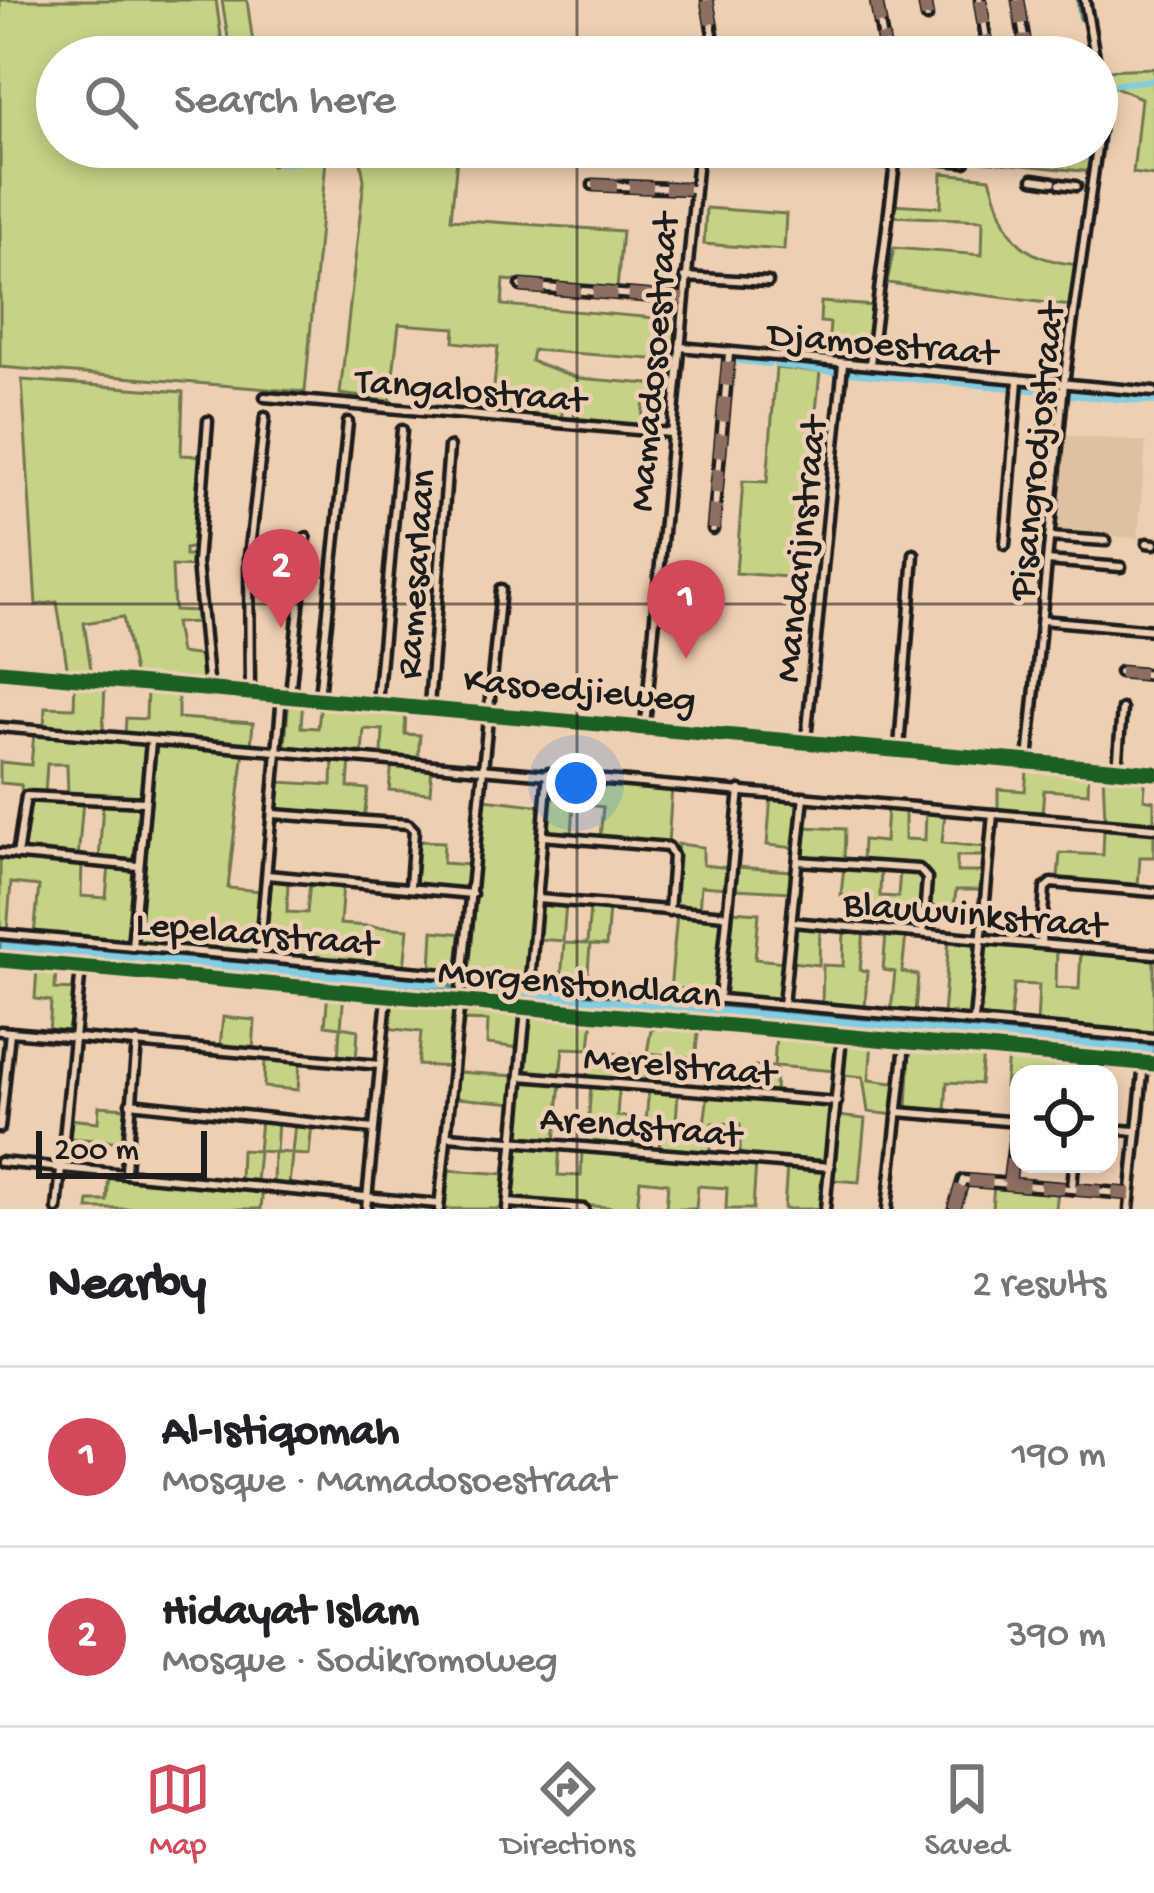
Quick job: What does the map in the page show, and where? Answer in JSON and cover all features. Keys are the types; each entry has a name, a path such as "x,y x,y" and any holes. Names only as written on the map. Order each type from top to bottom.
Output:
{"street":[{"path":"707,0 713,36"},
{"path":"876,0 882,36"},
{"path":"924,0 927,17"},
{"path":"980,0 986,36"},
{"path":"1018,0 1024,36"},
{"path":"1085,0 1091,36"},
{"name":"Mamadosoestraat","path":"645,725 696,168"},
{"path":"869,365 895,168"},
{"name":"Pisangrodjostraat","path":"1028,761 1084,187 1090,168"},
{"path":"1033,179 1084,187"},
{"path":"593,185 693,189"},
{"path":"685,277 768,282"},
{"path":"521,286 683,299"},
{"name":"Djamoestraat","path":"680,347 869,365 1018,386 1064,383 1154,392"},
{"path":"713,530 729,353"},
{"name":"Mandarijnstraat","path":"806,740 843,364"},
{"path":"1004,545 1018,386"},
{"name":"Tangalostraat","path":"266,398 671,433"},
{"path":"250,693 249,557 265,417"},
{"path":"208,421 197,563 208,690"},
{"path":"319,697 348,422"},
{"path":"377,702 402,430"},
{"name":"Ramesarlaan","path":"429,706 449,447"},
{"path":"1049,537 1106,541"},
{"path":"259,957 278,749 306,538"},
{"path":"899,748 914,554"},
{"path":"1047,561 1121,567"},
{"path":"0,1162 368,1195 439,1206 501,589"},
{"path":"1042,620 1154,630"},
{"name":"Kasoedjieweg","path":"0,671 1154,773"},
{"path":"1120,672 1154,675"},
{"path":"1117,770 1122,710"},
{"path":"0,728 484,766 1154,828"},
{"path":"132,946 152,742"},
{"path":"530,981 548,773"},
{"path":"719,998 740,790"},
{"path":"17,855 26,796 145,802"},
{"path":"783,1004 804,796"},
{"path":"273,814 408,824 414,830 410,887"},
{"path":"974,1021 993,814"},
{"path":"543,836 668,848 673,856 669,911"},
{"path":"0,854 138,866"},
{"path":"797,861 920,869 927,878 923,933"},
{"path":"267,875 472,894"},
{"path":"1041,943 1045,888 1051,883 1154,892"},
{"path":"538,899 728,915"},
{"name":"Blauwvinkstraat","path":"792,922 1154,954"},
{"name":"Lepelaarstraat","path":"0,934 1154,1038"},
{"name":"Morgenstondlaan","path":"0,960 1149,1064"},
{"path":"58,1209 81,967"},
{"path":"366,1209 387,997"},
{"path":"526,1010 507,1206 584,1209"},
{"path":"0,1031 380,1065"},
{"path":"0,1128 10,1032"},
{"path":"825,1209 842,1037"},
{"path":"126,1171 137,1042"},
{"path":"887,1209 905,1044"},
{"path":"1129,1209 1149,1064"},
{"name":"Merelstraat","path":"520,1076 837,1102"},
{"path":"130,1103 373,1129"},
{"path":"898,1112 1010,1121"},
{"path":"1118,1130 1137,1131"},
{"name":"Arendstraat","path":"448,1136 830,1167"},
{"path":"1009,1184 1011,1173"},
{"path":"1072,1189 1073,1173"},
{"path":"954,1209 960,1181 1130,1194"}],"shaded area":[{"path":"1063,435 1146,442 1138,538 1053,532"}],"green space":[{"path":"0,0 216,0 221,36 36,36 36,168 325,168 305,392 0,367"},
{"path":"222,0 247,0 252,36 228,36"},
{"path":"1154,68 1154,176 1133,173 1141,98 1118,88 1118,69"},
{"path":"362,168 456,168 451,219 622,231 617,290 504,280 502,305 680,320 676,361 533,350 531,361 578,378 673,386 671,401 644,400 641,428 574,421 575,402 564,400 561,420 491,415 498,347 454,342 455,328 399,324 390,401 340,394"},
{"path":"942,173 990,178 1017,241 1040,256 1078,265 1071,306 887,283 894,248 982,255 983,220 890,216 891,204 941,207"},
{"path":"706,208 786,214 784,250 704,244"},
{"path":"821,302 874,306 867,362 827,360 830,323 820,322"},
{"path":"776,368 820,372 799,578 736,573 743,481 767,482"},
{"path":"22,380 183,392 181,455 203,456 195,547 185,549 185,556 194,556 195,567 172,566 174,610 199,611 200,622 175,623 180,653 203,656 206,684 135,678 123,617 84,623 92,676 68,673 57,602 36,605"},
{"path":"75,681 105,683 103,734 44,728 45,707 74,708"},
{"path":"147,688 178,691 178,718 253,723 251,745 125,736 126,718 146,719"},
{"path":"289,698 303,699 301,727 318,728 321,700 406,707 405,734 420,735 418,758 382,754 383,730 364,729 362,754 285,746"},
{"path":"34,733 146,744 143,799 68,796 67,764 47,764 45,794 22,794 21,785 0,783 0,762 31,765"},
{"path":"155,745 244,750 228,888 262,891 257,948 252,954 136,942"},
{"path":"333,757 350,758 348,787 368,789 364,818 277,809 278,782 332,785"},
{"path":"392,763 432,766 430,793 389,790"},
{"path":"1028,763 1089,769 1088,793 1044,790 1042,814 998,810 998,789 1025,791"},
{"path":"1103,770 1146,773 1144,799 1154,801 1154,825 1105,821"},
{"path":"555,776 672,787 668,844 600,838 603,807 574,803 572,835 552,834 546,827 549,781"},
{"path":"771,796 799,800 796,848 767,845"},
{"path":"28,798 83,800 78,860 21,851"},
{"path":"484,799 544,806 529,972 522,978 468,971"},
{"path":"103,803 139,804 143,809 133,864 99,861"},
{"path":"887,807 905,809 905,839 925,840 926,810 945,812 942,843 986,847 986,856 957,856 957,872 984,872 982,890 956,890 954,908 928,906 928,874 921,868 862,863 863,840 885,842"},
{"path":"803,827 845,829 844,862 803,858"},
{"path":"1104,827 1154,831 1154,857 1140,857 1138,886 1058,878 1060,853 1103,855"},
{"path":"418,841 444,842 443,863 471,865 468,888 416,884"},
{"path":"678,844 703,847 703,865 730,868 728,888 701,886 699,911 677,909 671,903"},
{"path":"0,856 82,863 81,896 106,898 109,866 135,869 129,941 34,935 39,886 11,883 7,932 0,932"},
{"path":"844,866 881,869 880,896 898,897 900,870 922,873 919,929 857,924 858,897 841,895"},
{"path":"737,867 792,871 791,892 735,889"},
{"path":"272,878 288,879 287,912 307,913 310,881 343,883 340,924 408,929 404,968 264,954"},
{"path":"542,902 566,903 563,941 537,939"},
{"path":"590,907 609,908 606,946 590,945 587,984 561,981 564,943 587,944"},
{"path":"731,911 759,913 755,959 785,962 780,999 723,995"},
{"path":"677,913 725,921 718,991 713,996 670,991"},
{"path":"796,926 820,927 819,965 790,962"},
{"path":"844,929 864,931 860,970 867,971 865,1009 822,1006 823,965 843,966"},
{"path":"433,931 465,934 458,972 431,969"},
{"path":"886,934 906,935 902,972 918,975 915,1013 891,1011 895,972 883,970"},
{"path":"0,935 448,976 459,981 458,995 0,958 0,951 450,993 456,989 440,980 0,941"},
{"path":"949,938 978,945 973,1010 967,1017 943,1016"},
{"path":"988,942 1057,947 1056,988 1079,989 1081,949 1154,956 1154,1035 1037,1024 1039,985 1014,984 1010,1021 980,1016 982,952"},
{"path":"37,967 56,968 55,989 75,990 67,1036 49,1034 51,1001 35,999"},
{"path":"475,979 1154,1040 1154,1045 475,984 471,994 1154,1057 1154,1062 471,1001 465,998 467,983"},
{"path":"328,992 344,993 341,1027 358,1030 356,1061 338,1060 340,1027 325,1025"},
{"path":"391,998 457,1007 452,1067 418,1065 421,1032 386,1028"},
{"path":"469,1006 521,1011 521,1048 487,1044 488,1021 463,1020"},
{"path":"532,1012 593,1017 590,1049 563,1048 560,1077 528,1074 524,1068"},
{"path":"223,1017 255,1020 253,1051 220,1047"},
{"path":"672,1024 699,1026 695,1058 647,1053 651,1030"},
{"path":"776,1033 836,1038 837,1071 776,1066 775,1096 754,1094 755,1066 774,1067"},
{"path":"872,1041 869,1080 900,1084 896,1115 868,1112 863,1077 841,1075 844,1042"},
{"path":"910,1047 983,1052 980,1084 947,1082 945,1112 907,1109"},
{"path":"589,1051 647,1056 645,1085 587,1080"},
{"path":"1008,1054 1092,1061 1092,1065 1010,1065 1010,1087 1005,1087"},
{"path":"265,1058 300,1061 298,1090 264,1087"},
{"path":"457,1072 516,1076 514,1103 455,1098"},
{"path":"528,1079 561,1083 555,1141 517,1137 521,1083"},
{"path":"591,1084 619,1087 617,1116 635,1117 633,1148 587,1144"},
{"path":"649,1088 678,1091 676,1123 704,1125 708,1094 828,1103 834,1109 829,1159 823,1164 740,1157 740,1124 712,1123 710,1154 659,1150 661,1123 646,1121"},
{"path":"99,1106 126,1108 124,1142 67,1138 68,1119 98,1122"},
{"path":"838,1116 865,1119 859,1182 832,1180"},
{"path":"261,1120 278,1121 276,1152 292,1153 295,1123 312,1124 309,1155 292,1154 289,1186 273,1184 274,1152 259,1151 256,1182 240,1180 241,1150 258,1151"},
{"path":"515,1144 560,1145 558,1175 581,1176 582,1147 756,1161 753,1209 726,1209 727,1188 698,1186 696,1209 666,1209 668,1183 640,1180 637,1209 516,1201 510,1196"},
{"path":"787,1165 826,1171 824,1209 784,1209"},
{"path":"447,1170 507,1174 504,1209 444,1209"},
{"path":"109,1172 263,1187 261,1209 88,1209 89,1201 107,1201"},
{"path":"994,1184 1058,1190 1056,1209 992,1209"}],"water":[{"path":"0,941 440,980 456,990 314,982 0,951"},
{"path":"475,984 1154,1045 1154,1057 474,995 470,991"}],"waterway":[{"path":"1077,0 1080,20"},
{"path":"1118,84 1154,80"},
{"path":"739,361 769,364"},
{"path":"776,365 835,372"},
{"path":"848,373 1055,392"},
{"path":"1068,395 1154,402"}],"marked path":[{"path":"707,0 713,36"},
{"path":"876,0 882,36"},
{"path":"924,0 927,17"},
{"path":"980,0 986,36"},
{"path":"1018,0 1024,36"},
{"path":"593,185 693,189"},
{"path":"521,286 683,299"},
{"path":"713,529 729,353"},
{"path":"1120,672 1154,675"},
{"path":"1009,1183 1010,1173"},
{"path":"954,1209 963,1180 1130,1194"}],"cycle path":[{"path":"0,671 1154,773"},
{"path":"0,960 1154,1064"}],"place":[{"name":"Hidayat Islam","path":"281,628"},
{"name":"Al-Istiqomah","path":"686,659"}]}
